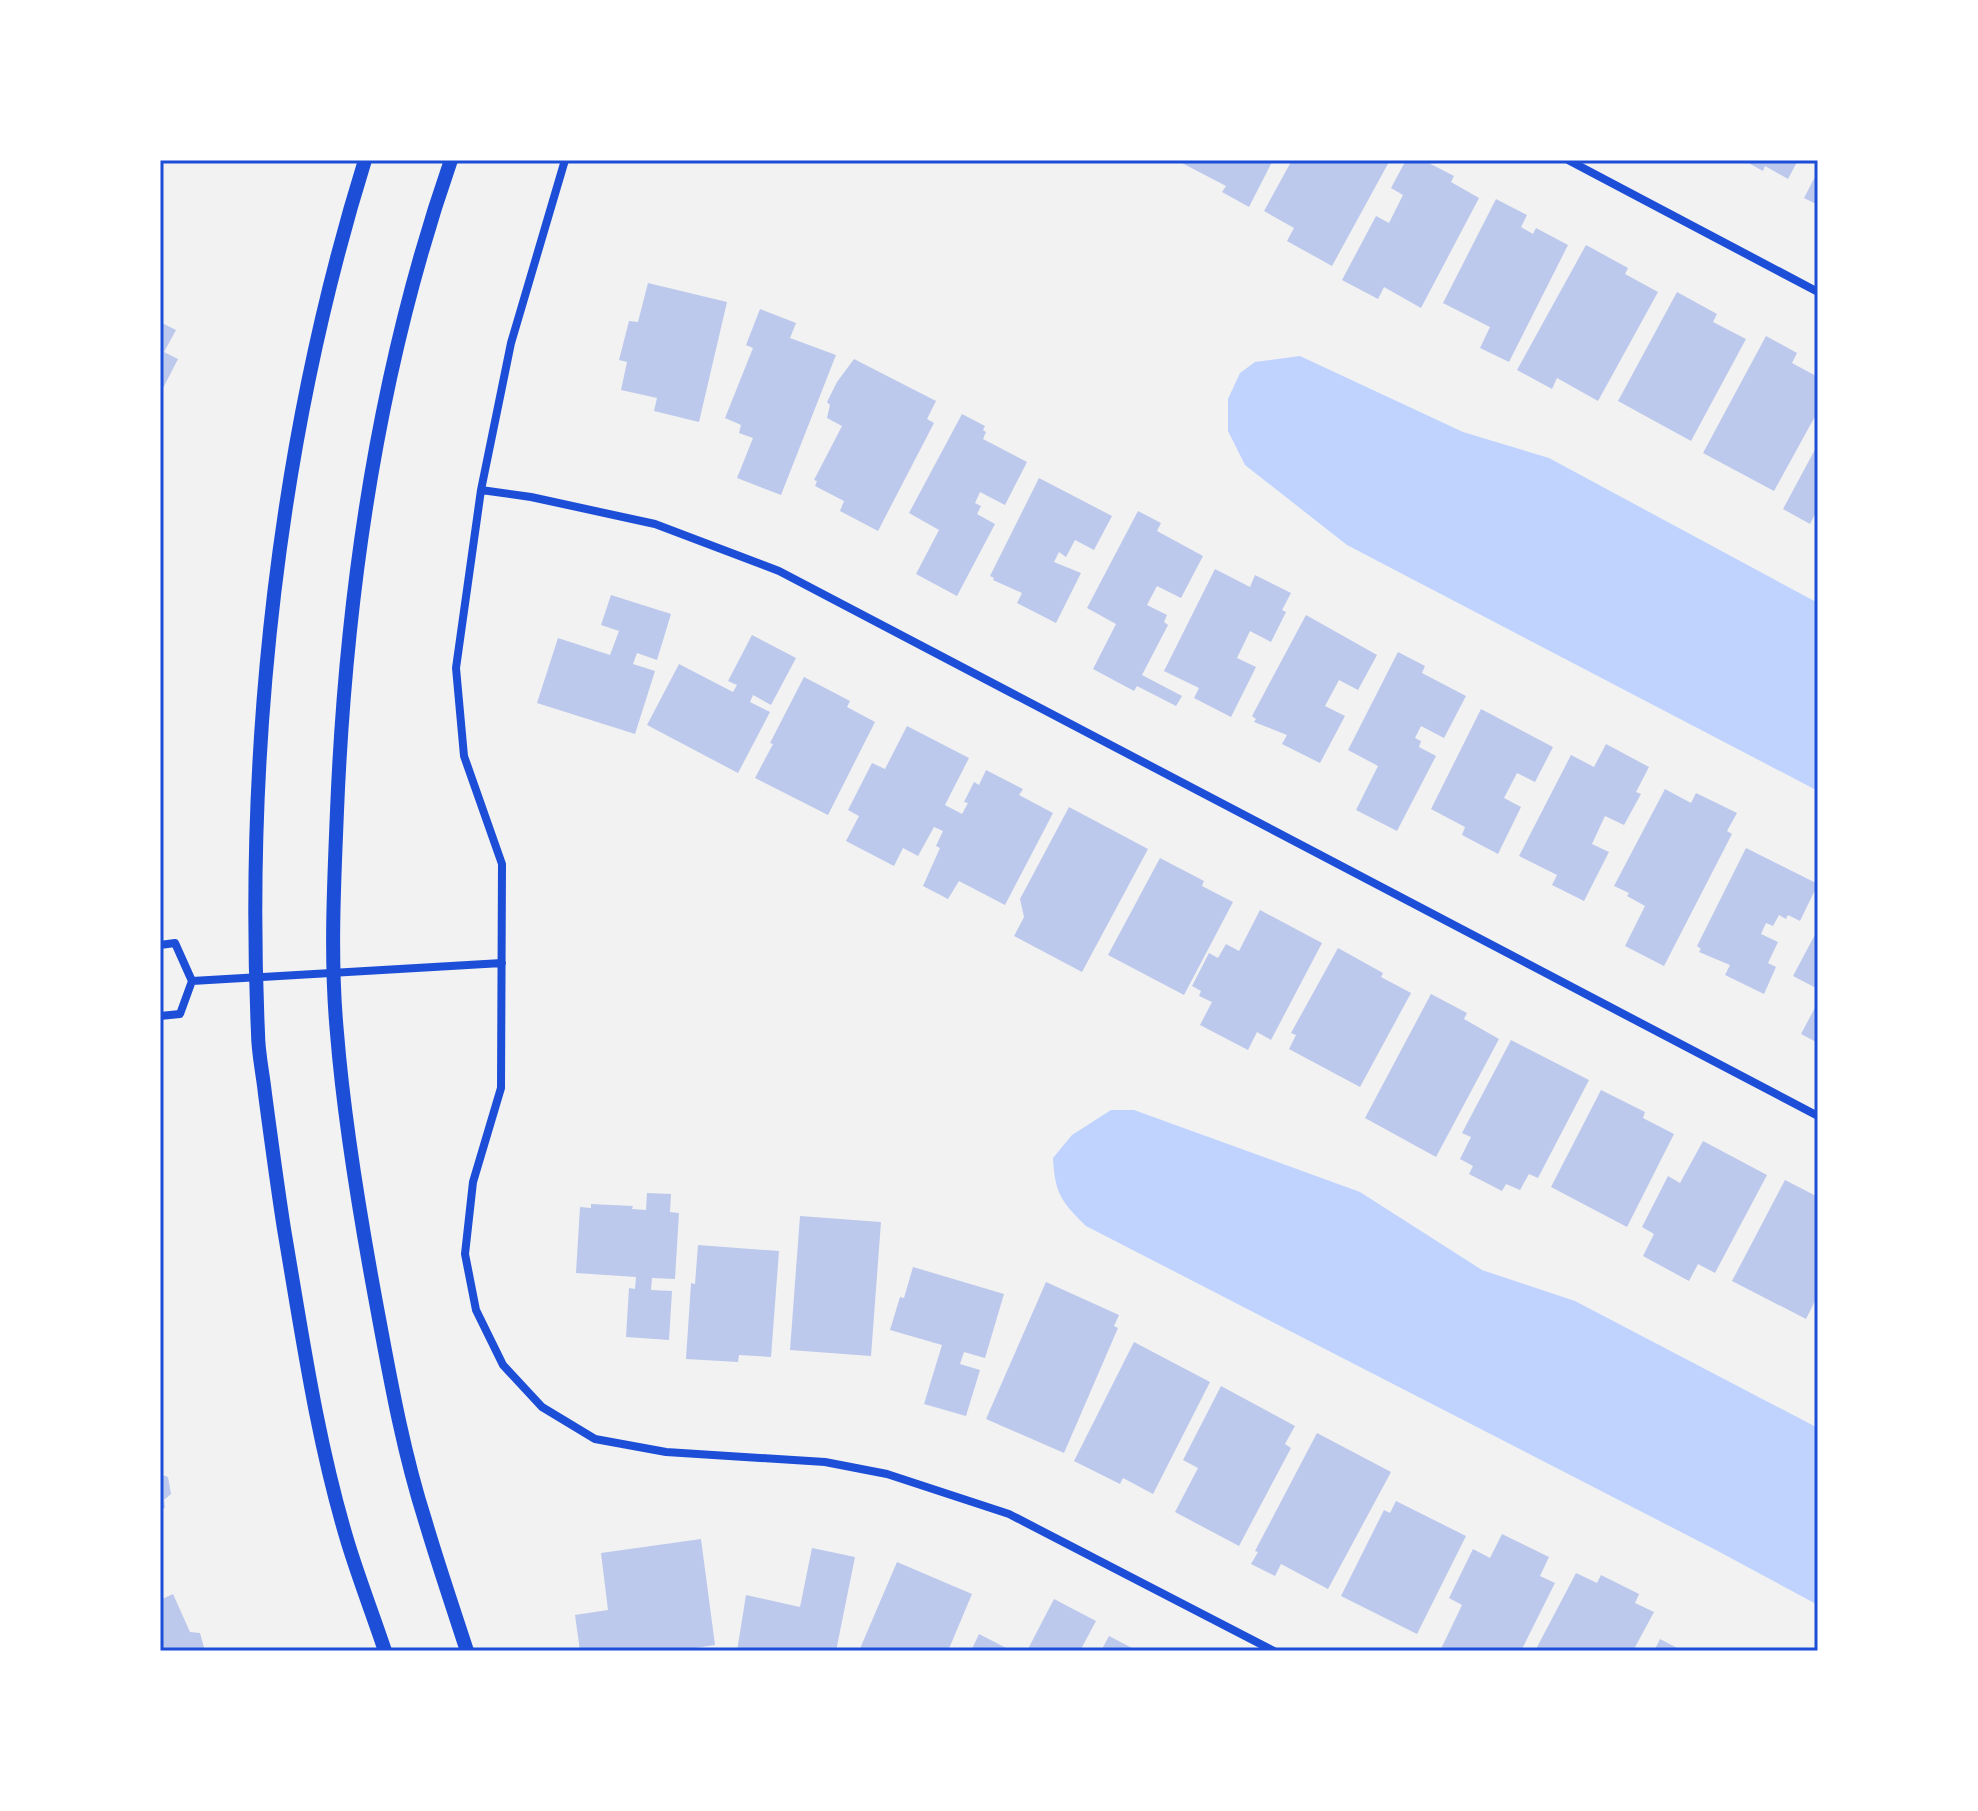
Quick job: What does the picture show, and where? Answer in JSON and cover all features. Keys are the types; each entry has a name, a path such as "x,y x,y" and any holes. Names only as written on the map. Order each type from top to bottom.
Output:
{"street":[{"path":"365,160 349,211 304,397 284,530 263,705 256,887 257,977 258,1036 278,1188 310,1386 348,1541 385,1651"},
{"path":"451,160 423,239 391,373 358,547 341,703 334,972 336,1031 357,1199 391,1384 424,1518 467,1651"},
{"path":"565,160 511,343 481,490 456,668 464,756 502,864 501,1088 473,1182 465,1254 476,1310 503,1365 542,1407 595,1439 666,1452 825,1462 887,1474 1009,1514 1274,1651"},
{"path":"1568,160 1818,292"},
{"path":"481,490 531,497 655,524 779,571 1818,1116"},
{"path":"160,945 175,943 192,981 180,1014 160,1016"},
{"path":"192,981 502,963"}],"water":[{"path":"1300,356 1463,432 1549,458 1818,603 1818,791 1347,545 1245,465 1228,431 1228,399 1240,373 1255,362"},
{"path":"1111,1110 1134,1110 1360,1192 1482,1270 1575,1301 1818,1428 1818,1605 1086,1226 1061,1196 1055,1180 1053,1158 1072,1135"}],"building":[{"path":"1184,160 1273,160 1249,207 1222,192 1226,186 1182,163"},
{"path":"1292,160 1390,160 1332,266 1287,241 1294,228 1264,211"},
{"path":"1406,160 1423,160 1454,176 1451,182 1479,198 1421,308 1384,287 1378,299 1342,280 1376,216 1389,223 1403,195 1391,188"},
{"path":"1743,160 1798,160 1788,179 1765,166 1763,171"},
{"path":"1818,171 1818,205 1804,198"},
{"path":"1496,199 1527,215 1521,227 1533,234 1536,228 1568,245 1509,362 1480,348 1490,327 1443,303"},
{"path":"1586,245 1628,268 1625,274 1658,292 1598,401 1557,378 1552,389 1517,370"},
{"path":"648,283 727,302 699,422 654,411 657,398 621,390 627,362 619,360 629,321 638,322"},
{"path":"1677,292 1717,314 1713,322 1746,339 1691,441 1618,401"},
{"path":"760,309 796,323 790,338 836,355 781,495 737,478 753,438 739,433 741,425 725,418 753,348 746,345"},
{"path":"160,322 176,330 164,352 178,359 160,394"},
{"path":"1766,336 1797,353 1792,363 1818,377 1818,411 1774,491 1703,453"},
{"path":"854,359 936,401 927,419 934,423 878,531 840,511 844,501 815,486 817,481 814,480 842,426 827,418 830,405 827,402"},
{"path":"962,414 985,426 983,439 1027,462 1005,505 980,492 975,503 981,506 977,514 995,524 957,596 916,574 939,530 909,513"},
{"path":"1818,444 1818,508 1810,524 1783,509"},
{"path":"1039,478 1112,516 1094,550 1075,540 1066,557 1059,552 1054,562 1081,573 1056,623 1017,603 1022,593 990,576"},
{"path":"1138,511 1161,523 1157,531 1203,556 1181,598 1157,586 1147,605 1167,615 1164,622 1168,625 1142,675 1182,696 1176,706 1137,686 1134,691 1093,669 1116,624 1087,608"},
{"path":"1215,569 1250,587 1255,575 1291,593 1282,610 1286,612 1271,642 1250,631 1237,658 1256,667 1231,717 1194,698 1199,688 1164,671"},
{"path":"611,595 671,614 657,660 637,653 633,664 655,671 635,734 537,703 558,638 610,655 619,631 601,625"},
{"path":"1306,615 1377,655 1358,690 1339,680 1325,706 1345,716 1320,763 1282,744 1287,735 1254,722 1256,719 1252,716"},
{"path":"752,635 796,658 771,705 753,695 750,702 770,712 738,773 647,725 679,664 733,692 737,685 728,681"},
{"path":"1398,652 1425,666 1422,673 1466,696 1444,738 1421,726 1415,738 1421,741 1419,747 1436,756 1397,831 1356,810 1378,766 1348,750"},
{"path":"804,677 850,701 847,707 875,722 828,815 755,778"},
{"path":"1481,709 1553,747 1535,782 1517,773 1504,798 1521,807 1498,854 1462,835 1465,827 1431,809"},
{"path":"907,726 969,758 945,805 962,814 974,782 979,785 986,770 1023,789 1019,795 1053,813 1005,905 959,881 948,899 923,886 940,848 936,846 943,831 934,827 918,856 903,848 894,866 846,841 859,816 848,810 872,763 885,769"},
{"path":"1606,744 1649,767 1636,792 1641,794 1624,825 1605,816 1592,844 1609,852 1584,901 1552,885 1557,875 1519,856 1571,755 1594,767"},
{"path":"1665,789 1691,803 1696,793 1737,813 1727,831 1732,834 1664,966 1625,946 1645,906 1614,886"},
{"path":"1069,807 1148,849 1082,972 1014,936 1024,917 1020,899"},
{"path":"1746,848 1818,884 1800,921 1788,915 1786,919 1779,915 1773,926 1766,923 1761,934 1778,942 1768,963 1776,967 1764,994 1725,975 1730,965 1699,952 1701,949 1697,946"},
{"path":"1160,858 1204,881 1202,886 1233,902 1184,995 1108,955"},
{"path":"1260,910 1322,943 1271,1040 1257,1032 1248,1050 1200,1025 1212,1002 1199,996 1201,991 1192,986 1209,953 1218,958 1226,944 1239,951"},
{"path":"1818,929 1818,989 1793,976"},
{"path":"1338,948 1411,993 1360,1087 1289,1049 1296,1035 1291,1033"},
{"path":"1431,994 1467,1013 1464,1019 1499,1039 1436,1157 1365,1118"},
{"path":"1818,1002 1818,1043 1801,1034"},
{"path":"1511,1040 1589,1080 1538,1178 1529,1174 1520,1190 1506,1184 1502,1191 1469,1174 1473,1166 1460,1159 1471,1137 1462,1133"},
{"path":"1601,1090 1645,1112 1643,1118 1674,1134 1627,1227 1551,1187"},
{"path":"1703,1141 1767,1175 1715,1273 1698,1264 1689,1281 1643,1256 1654,1234 1642,1227 1668,1176 1680,1183"},
{"path":"1785,1180 1818,1197 1818,1295 1806,1319 1732,1281"},
{"path":"647,1193 671,1194 670,1212 679,1213 675,1279 652,1278 651,1290 672,1291 669,1340 626,1337 629,1288 635,1289 636,1277 576,1273 580,1207 591,1208 591,1204 633,1206 632,1209 646,1210"},
{"path":"800,1216 881,1222 871,1356 790,1350"},
{"path":"698,1245 779,1251 771,1357 739,1355 738,1362 686,1359 691,1283 695,1284"},
{"path":"913,1267 1004,1294 985,1358 964,1352 960,1364 980,1370 966,1416 924,1404 942,1345 890,1330"},
{"path":"1046,1282 1119,1315 1114,1326 1118,1328 1064,1453 986,1419"},
{"path":"1134,1342 1210,1382 1153,1494 1123,1478 1120,1484 1074,1461"},
{"path":"1221,1386 1295,1426 1285,1444 1291,1448 1239,1546 1175,1512 1198,1468 1183,1460"},
{"path":"1317,1433 1391,1472 1328,1589 1281,1564 1275,1576 1251,1564"},
{"path":"160,1474 168,1477 171,1494 164,1500 165,1508 160,1509"},
{"path":"1396,1501 1466,1536 1417,1634 1341,1596 1384,1510 1390,1513"},
{"path":"1502,1534 1549,1557 1540,1576 1555,1583 1521,1651 1441,1649 1462,1605 1449,1598 1473,1549 1490,1558"},
{"path":"701,1539 715,1645 673,1651 580,1651 575,1615 608,1610 601,1553"},
{"path":"812,1548 855,1557 836,1651 737,1651 746,1595 800,1607"},
{"path":"897,1562 972,1594 948,1651 859,1651"},
{"path":"1576,1573 1597,1583 1601,1575 1639,1594 1635,1603 1654,1612 1633,1651 1535,1651"},
{"path":"173,1594 190,1632 200,1633 205,1651 160,1651 160,1600"},
{"path":"1054,1599 1096,1621 1080,1651 1028,1649"},
{"path":"979,1634 1012,1651 971,1651"},
{"path":"1109,1636 1138,1651 1101,1651"},
{"path":"1660,1639 1683,1651 1654,1651"}]}
